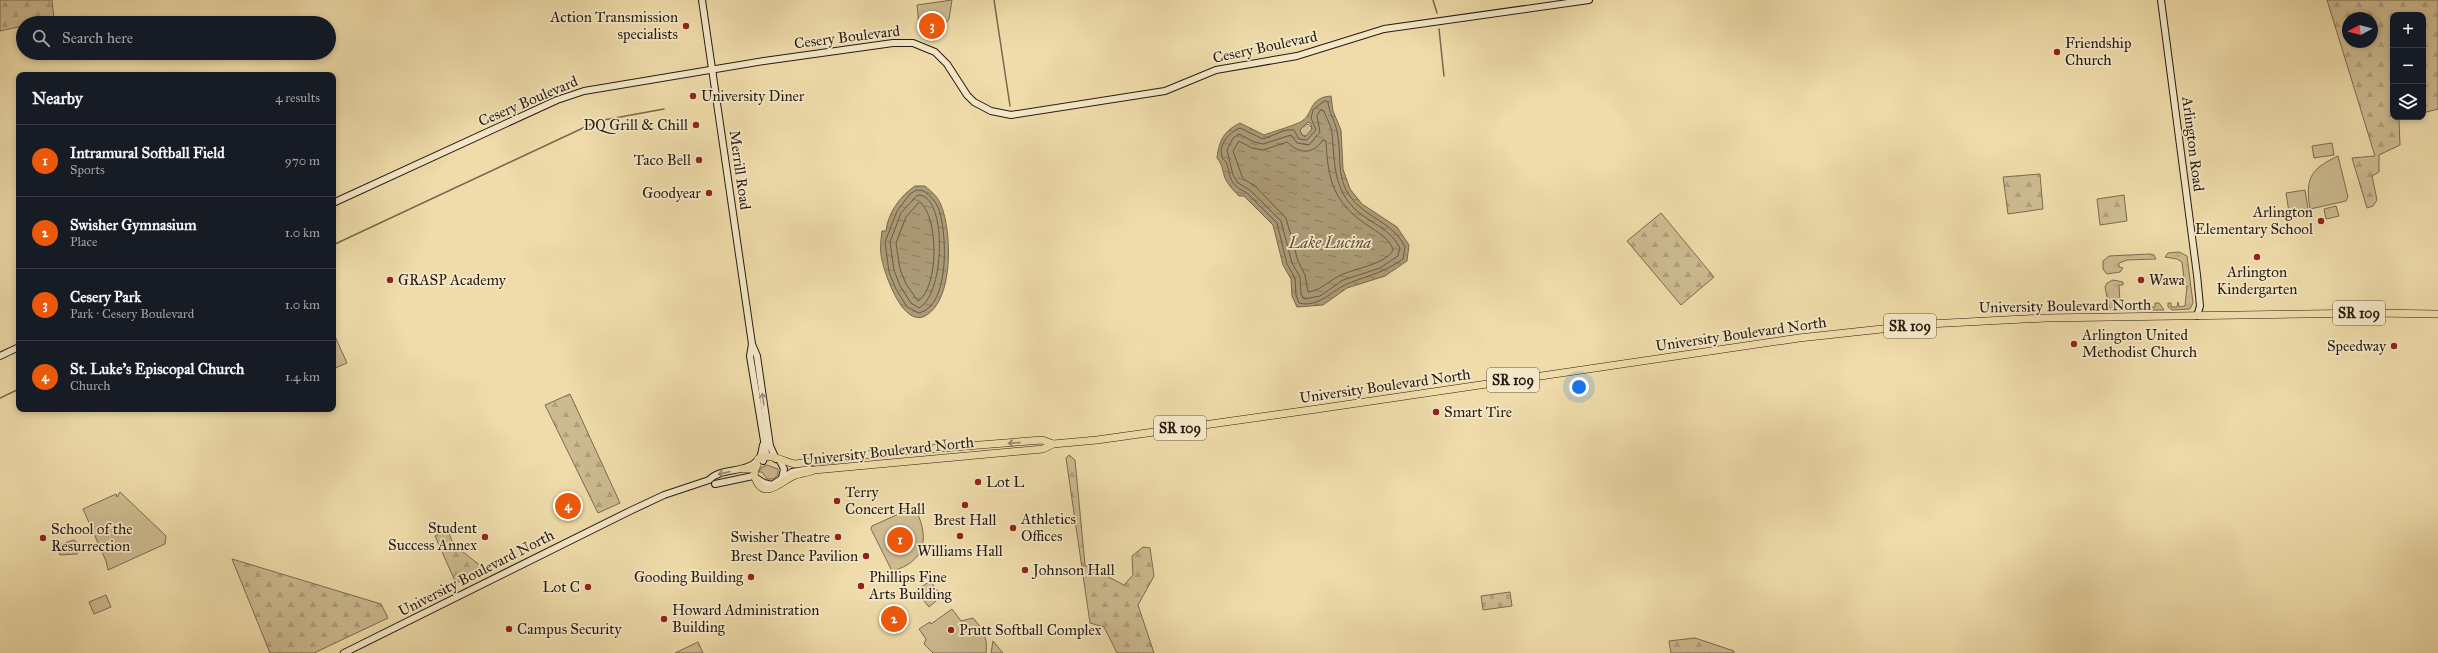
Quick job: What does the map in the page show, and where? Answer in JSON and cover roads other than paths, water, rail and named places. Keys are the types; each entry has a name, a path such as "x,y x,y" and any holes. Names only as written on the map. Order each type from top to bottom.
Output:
{"main road":[{"name":"Merrill Road","path":"702,0 752,344 757,356 769,444 780,462"},
{"name":"Cesery Boulevard","path":"336,202 568,95 600,86 713,70 802,55 894,43 913,43 924,46 939,56 947,64 967,95 982,107 1000,114 1016,114 1165,91 1216,70 1297,56 1384,29 1589,0"},
{"name":"Arlington Road","path":"2161,0 2197,275 2200,306 2197,316"},
{"name":"University Boulevard North","path":"756,479 766,488 775,488 794,475 814,470 1043,449 1053,444 1105,439 1860,331 1986,320 2374,313 2438,314"},
{"name":"Merrill Road","path":"752,344 750,356 763,445 761,461"},
{"path":"0,356 16,348"},
{"name":"University Boulevard North","path":"780,462 796,464 882,453 1042,440 1053,444"},
{"path":"966,446 966,455"},
{"name":"SR 109","path":"742,469 749,469 761,461 780,462"},
{"name":"SR 109","path":"761,461 780,462"},
{"path":"756,479 761,461"},
{"path":"780,462 782,478"},
{"name":"University Boulevard North","path":"344,653 630,511 672,492 712,482 714,475 742,469"},
{"name":"SR 109","path":"712,482 756,479 769,485 776,484 782,478 795,471 814,470"}],"water":[{"name":"Lake Lucina","path":"1331,96 1333,111 1341,130 1343,169 1350,189 1362,204 1397,227 1409,245 1407,261 1385,276 1347,288 1323,305 1297,307 1292,296 1291,279 1283,265 1273,225 1244,196 1239,196 1231,188 1225,178 1217,158 1219,146 1223,137 1234,126 1240,123 1264,135 1302,121 1306,118 1312,106 1324,97","holes":["1308,122 1311,124 1312,129 1305,137 1302,135 1300,130"]},
{"path":"915,186 925,186 940,202 945,217 948,248 946,281 941,296 934,308 925,316 917,317 909,314 901,306 895,296 885,273 881,255 882,231 886,231 892,211 900,200"}],"waterway":[{"path":"994,0 1010,106"},
{"path":"1433,0 1437,13"},
{"path":"1439,29 1444,76"},
{"path":"336,244 598,121 664,109"},
{"path":"0,398 16,390"}],"place":[{"name":"Action Transmission specialists","path":"686,26"},
{"name":"Cesery Park","path":"932,26"},
{"name":"Friendship Church","path":"2057,52"},
{"name":"University Diner","path":"693,96"},
{"name":"DQ Grill & Chill","path":"696,125"},
{"name":"Taco Bell","path":"699,160"},
{"name":"Goodyear","path":"709,193"},
{"name":"Arlington Elementary School","path":"2321,221"},
{"name":"Arlington Kindergarten","path":"2257,257"},
{"name":"GRASP Academy","path":"390,280"},
{"name":"Wawa","path":"2141,280"},
{"name":"Arlington United Methodist Church","path":"2074,344"},
{"name":"Speedway","path":"2394,346"},
{"name":"Smart Tire","path":"1436,412"},
{"name":"Lot L","path":"978,482"},
{"name":"Terry Concert Hall","path":"837,501"},
{"name":"Brest Hall","path":"965,505"},
{"name":"St. Luke's Episcopal Church","path":"568,506"},
{"name":"Athletics Offices","path":"1013,528"},
{"name":"Williams Hall","path":"960,536"},
{"name":"Student Success Annex","path":"485,537"},
{"name":"Swisher Theatre","path":"838,537"},
{"name":"School of the Resurrection","path":"43,538"},
{"name":"Intramural Softball Field","path":"900,540"},
{"name":"Brest Dance Pavilion","path":"866,556"},
{"name":"Johnson Hall","path":"1025,570"},
{"name":"Gooding Building","path":"751,577"},
{"name":"Phillips Fine Arts Building","path":"861,586"},
{"name":"Lot C","path":"588,587"},
{"name":"Howard Administration Building","path":"664,619"},
{"name":"Swisher Gymnasium","path":"894,619"},
{"name":"Campus Security","path":"509,629"},
{"name":"Prutt Softball Complex","path":"951,630"}]}
